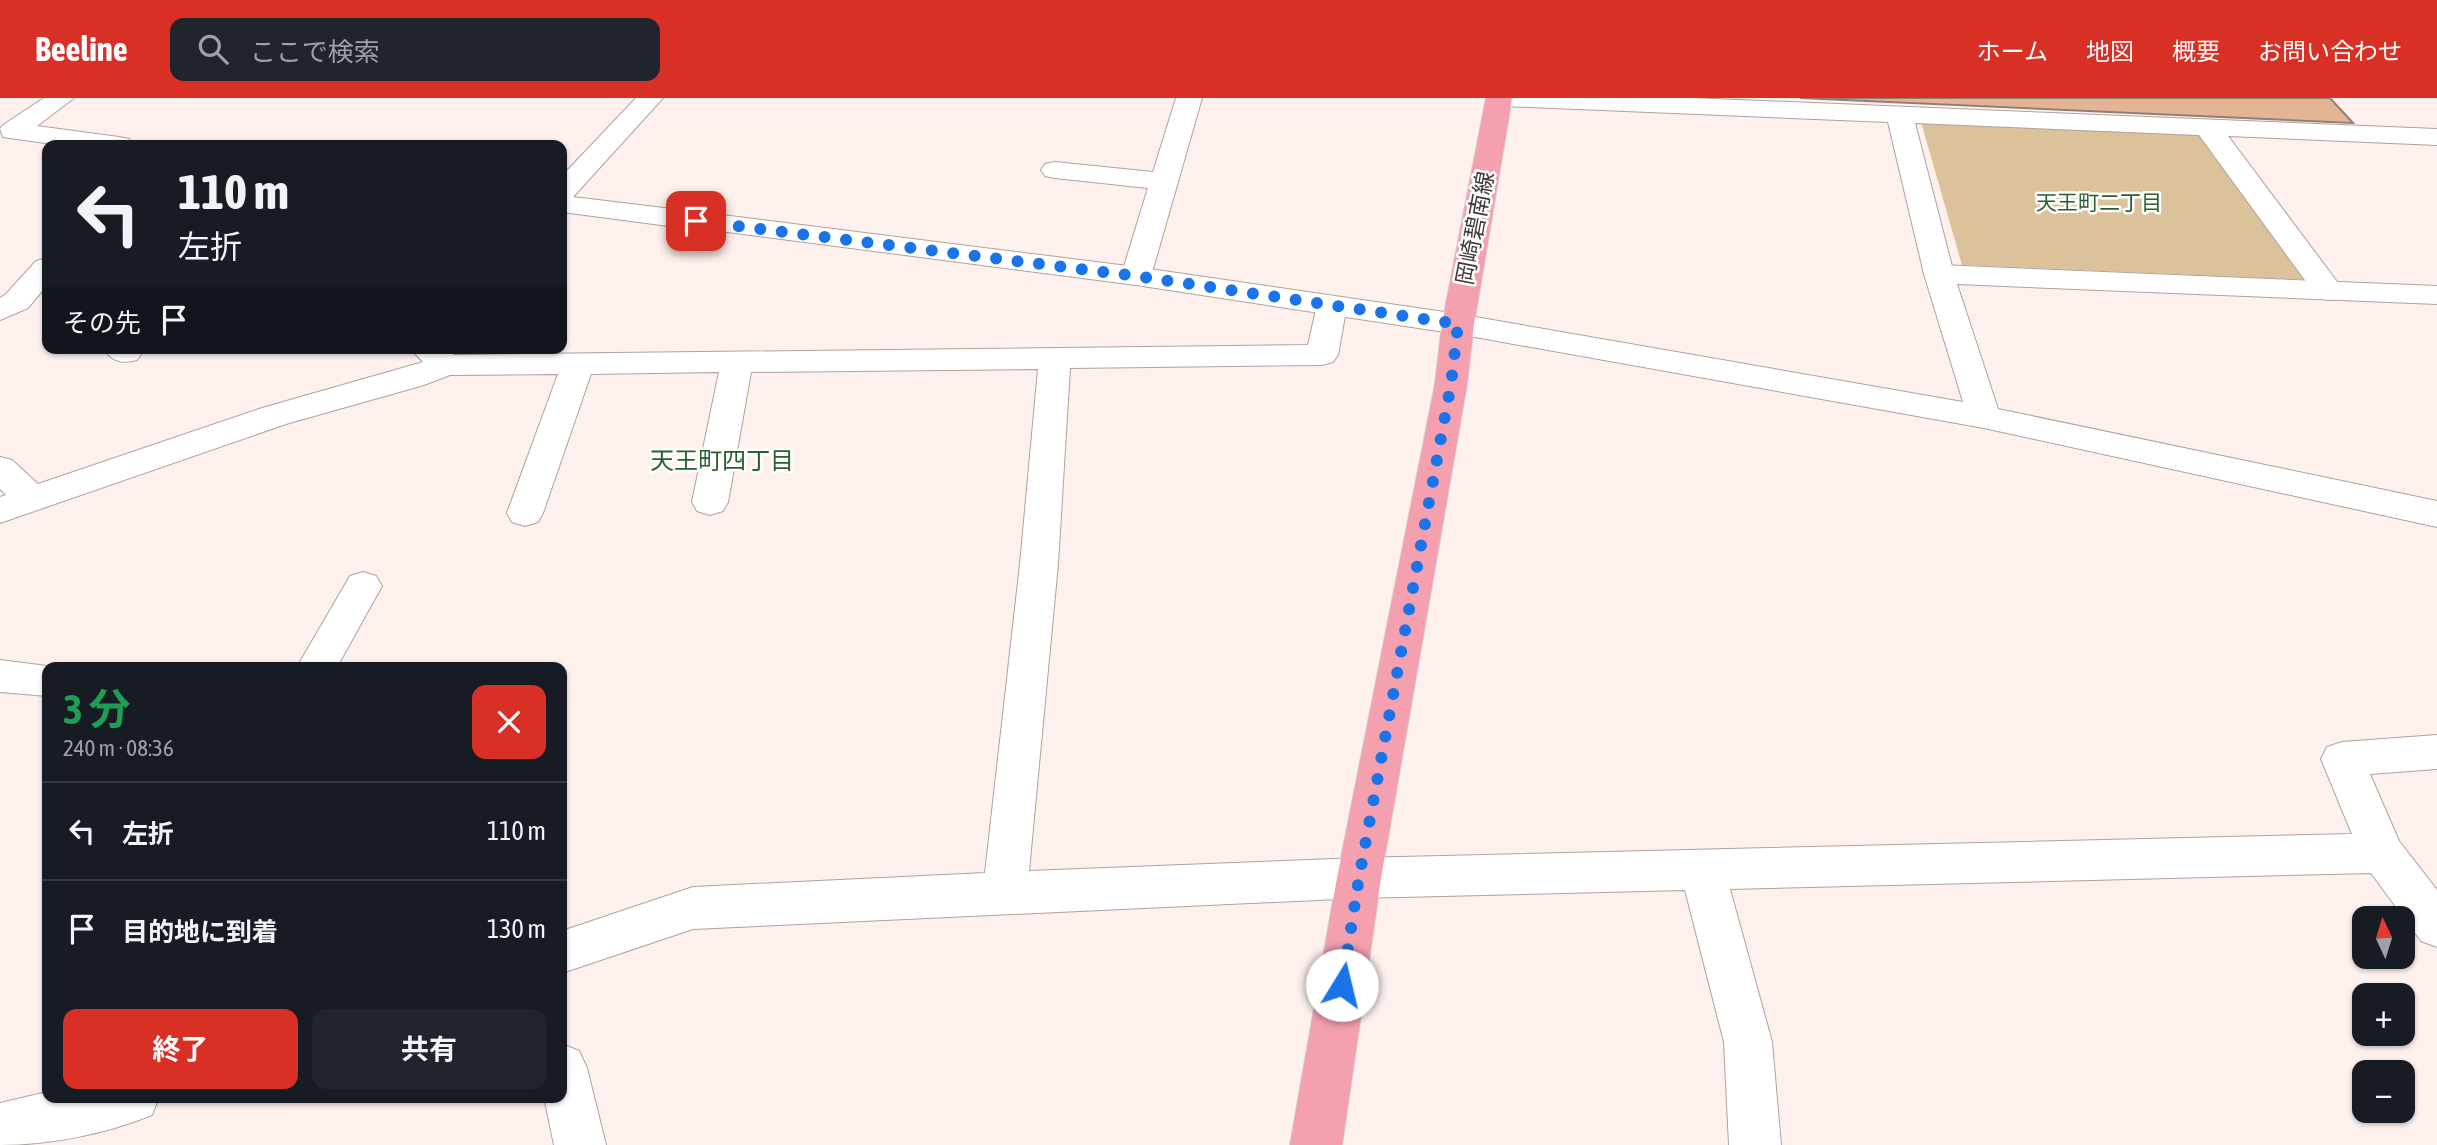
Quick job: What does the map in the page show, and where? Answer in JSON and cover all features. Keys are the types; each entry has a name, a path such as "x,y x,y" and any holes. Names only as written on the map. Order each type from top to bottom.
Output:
{"main road":[{"name":"岡崎碧南線","path":"1315,1145 1359,878 1451,384 1458,324 1502,98"}],"street":[{"path":"6,134 61,98"},
{"path":"567,187 650,98"},
{"path":"1136,276 1189,98"},
{"path":"1502,98 2437,137"},
{"path":"1899,114 1939,274 1984,417"},
{"path":"2207,127 2329,290"},
{"path":"6,134 68,140"},
{"path":"1055,170 1164,181"},
{"path":"567,205 1136,276 1458,324 1984,417 2437,514"},
{"path":"1939,274 2437,295"},
{"path":"0,310 17,301 37,298"},
{"path":"0,510 274,416 412,378 436,357 578,363 1322,355 1332,305"},
{"path":"1004,892 1039,564 1055,358"},
{"path":"710,502 737,362"},
{"path":"524,513 578,363"},
{"path":"0,470 33,499"},
{"path":"320,662 363,586"},
{"path":"0,676 42,680"},
{"path":"2437,752 2342,759 2382,852 2437,926"},
{"path":"567,950 693,908 1359,878 2382,852"},
{"path":"1702,870 1748,1042 1755,1145"},
{"path":"567,1089 580,1145"},
{"path":"0,1128 108,1103"}],"shaded area":[{"path":"1921,122 2206,135 2313,280 1962,265"}],"building":[{"path":"1800,98 2330,98 2353,123"}],"district":[{"name":"天王町二丁目","path":"2099,203"},
{"name":"天王町四丁目","path":"722,461"}],"route":[{"path":"696,221 1136,276 1458,324 1451,384 1359,878 1342,985"}]}
